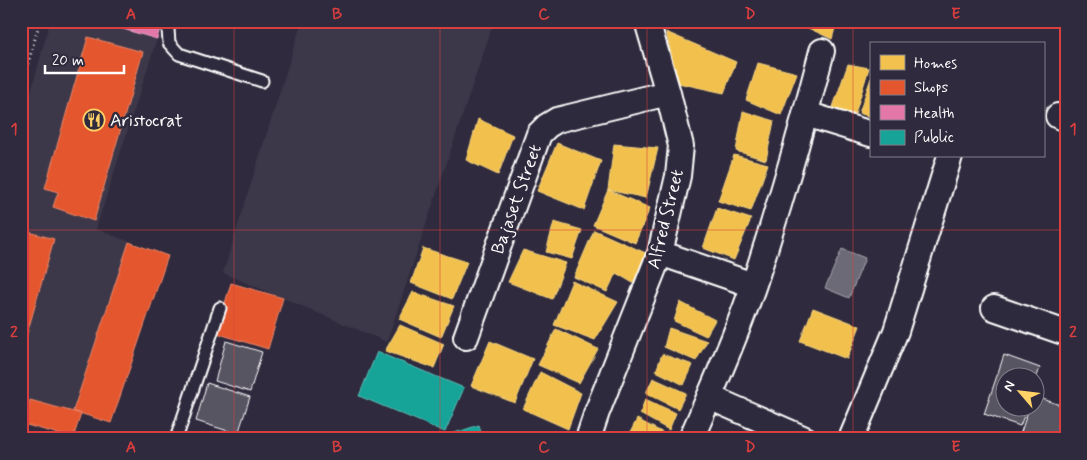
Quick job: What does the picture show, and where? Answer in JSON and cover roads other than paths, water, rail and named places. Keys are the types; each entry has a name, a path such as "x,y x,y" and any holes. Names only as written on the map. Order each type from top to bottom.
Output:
{"street":[{"name":"Alfred Street","path":"588,439 660,253 678,176 681,146 647,21"},
{"path":"690,439 734,336 753,285 806,114 822,51"},
{"name":"Bajaset Street","path":"466,337 539,134 546,126 557,120 668,93"},
{"path":"806,114 870,134"},
{"path":"851,439 896,331 947,158"},
{"path":"660,253 753,285"},
{"path":"994,308 1066,333"},
{"path":"709,397 805,439"}],"lane":[{"path":"171,21 168,29 169,43 179,54 262,81"},
{"path":"176,439 220,308"}],"place":[{"name":"Aristocrat","path":"94,120"}]}
